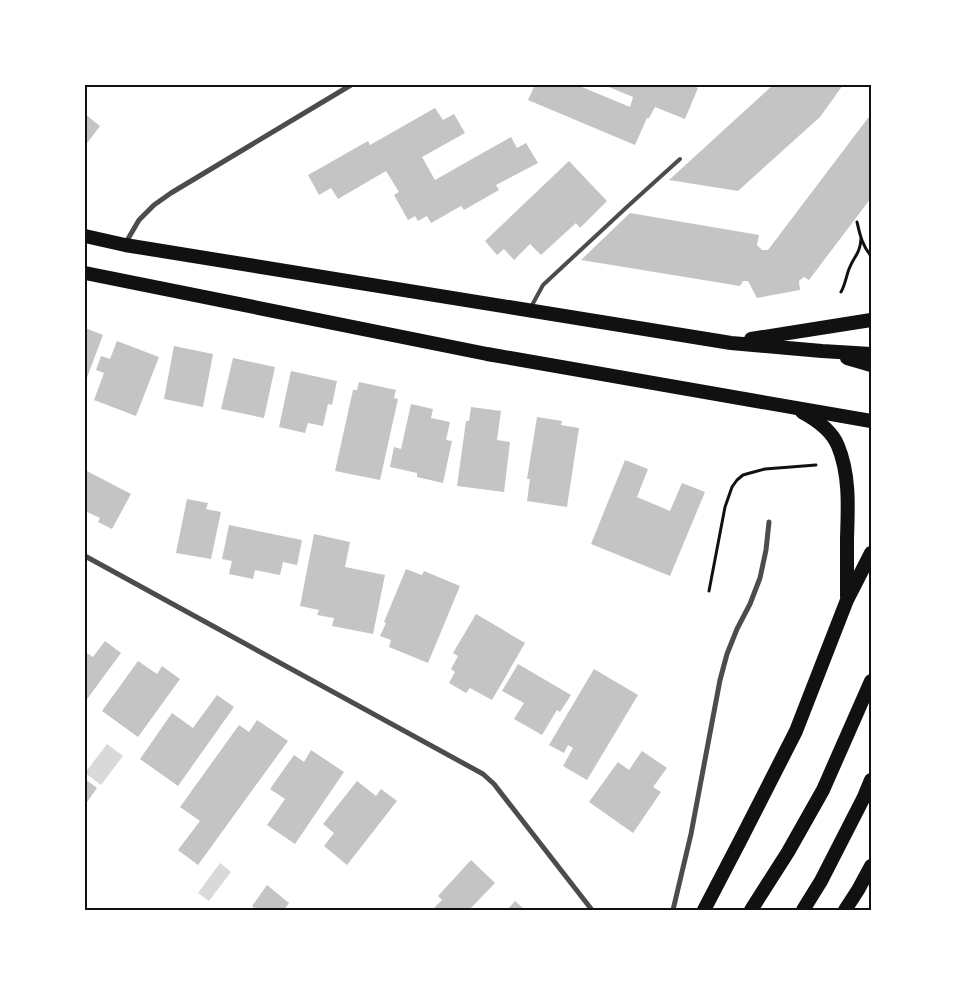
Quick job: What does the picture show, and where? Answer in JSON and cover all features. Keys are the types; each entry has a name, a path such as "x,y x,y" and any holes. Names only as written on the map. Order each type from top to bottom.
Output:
{"highway":[{"path":"85,236 125,245 731,343 822,352 871,354"},
{"path":"85,273 487,354 871,422"},
{"path":"731,343 871,320"},
{"path":"822,352 871,365"},
{"path":"788,406 809,416 826,428 838,446 843,462 848,497 847,600"},
{"path":"831,415 871,415"},
{"path":"704,910 796,731 847,600 871,553"},
{"path":"751,910 788,852 823,790 871,681"},
{"path":"803,910 821,881 871,780"},
{"path":"845,910 871,866"}],"street":[{"path":"125,245 140,220 154,205 351,85"},
{"path":"673,910 691,834 720,680 737,628 750,604 760,578 769,522"},
{"path":"85,556 483,774 494,784 592,910"}],"lane":[{"path":"529,311 543,285 680,159"}],"path":[{"path":"857,222 861,239 871,256"},
{"path":"841,292 849,268 857,256 861,239"},
{"path":"709,591 725,507 732,487 737,480 750,472 765,469 816,465"}],"shaded area":[{"path":"107,744 123,756 101,785 85,773"},
{"path":"220,863 231,872 209,901 198,893"}],"building":[{"path":"535,85 583,85 582,87 630,107 633,97 604,85 691,85 698,88 685,119 655,107 649,118 647,118 635,145 528,100"},
{"path":"773,85 843,85 820,117 738,191 669,180"},
{"path":"435,108 443,120 454,114 465,133 422,157 435,180 511,137 517,148 526,143 538,163 496,185 499,190 464,210 461,206 431,223 427,216 418,221 415,216 408,220 394,195 399,192 386,171 338,199 331,188 319,195 308,175 368,141 370,145"},
{"path":"85,114 100,126 85,146"},
{"path":"871,114 871,198 809,280 804,277 799,281 800,290 757,298 748,281 743,281 740,286 581,260 630,213 759,235 757,245 762,250 768,250"},
{"path":"569,161 607,201 580,228 576,223 541,255 530,244 514,260 504,249 497,255 485,241"},
{"path":"85,328 103,335 85,383"},
{"path":"117,341 159,357 136,416 94,400 104,373 96,370 101,356 110,359"},
{"path":"174,346 213,354 203,407 164,399"},
{"path":"233,358 275,367 264,418 221,409"},
{"path":"291,371 337,381 332,405 328,404 323,426 308,423 305,433 279,427"},
{"path":"359,382 396,390 394,398 398,399 380,480 335,471 353,390 357,390"},
{"path":"411,404 433,409 431,418 450,422 446,440 452,441 443,483 417,477 417,473 390,467 394,447 401,449"},
{"path":"471,407 501,411 497,440 510,442 504,492 457,486 466,421 469,421"},
{"path":"537,417 562,421 561,425 579,428 567,507 527,501 530,479 527,479"},
{"path":"625,460 648,469 637,497 670,511 682,483 705,492 670,576 591,544"},
{"path":"85,470 131,494 112,529 98,522 100,518 85,511"},
{"path":"187,499 208,503 206,509 221,512 211,559 176,553"},
{"path":"229,525 302,540 297,565 283,562 280,575 255,570 253,579 229,574 232,561 222,559"},
{"path":"314,534 350,542 345,567 385,575 373,634 332,626 334,618 317,615 319,610 300,606"},
{"path":"406,569 422,575 424,571 460,586 428,663 389,647 391,640 380,636"},
{"path":"476,614 525,643 492,700 470,688 466,693 449,683 455,672 451,669 458,656 453,653"},
{"path":"105,641 121,653 85,702 85,652 93,657"},
{"path":"138,661 157,674 162,666 180,679 138,737 102,711"},
{"path":"518,664 571,695 560,712 557,710 542,735 514,719 524,703 502,691"},
{"path":"594,669 638,695 587,780 563,766 573,748 568,745 564,753 549,745"},
{"path":"217,695 234,707 178,786 140,759 172,713 193,728"},
{"path":"257,720 288,741 198,865 178,850 200,821 180,807 239,725 249,732"},
{"path":"311,750 344,772 295,844 267,825 285,799 270,789 294,755 304,762"},
{"path":"642,751 667,768 653,787 661,792 633,833 589,802 618,762 629,770"},
{"path":"85,779 97,788 85,805"},
{"path":"357,781 376,796 381,789 397,801 347,865 324,846 334,833 323,824"},
{"path":"471,860 495,883 469,910 432,910 442,900 438,896"},
{"path":"267,885 289,903 284,910 257,910 252,906"},
{"path":"515,901 525,910 507,910"}]}
